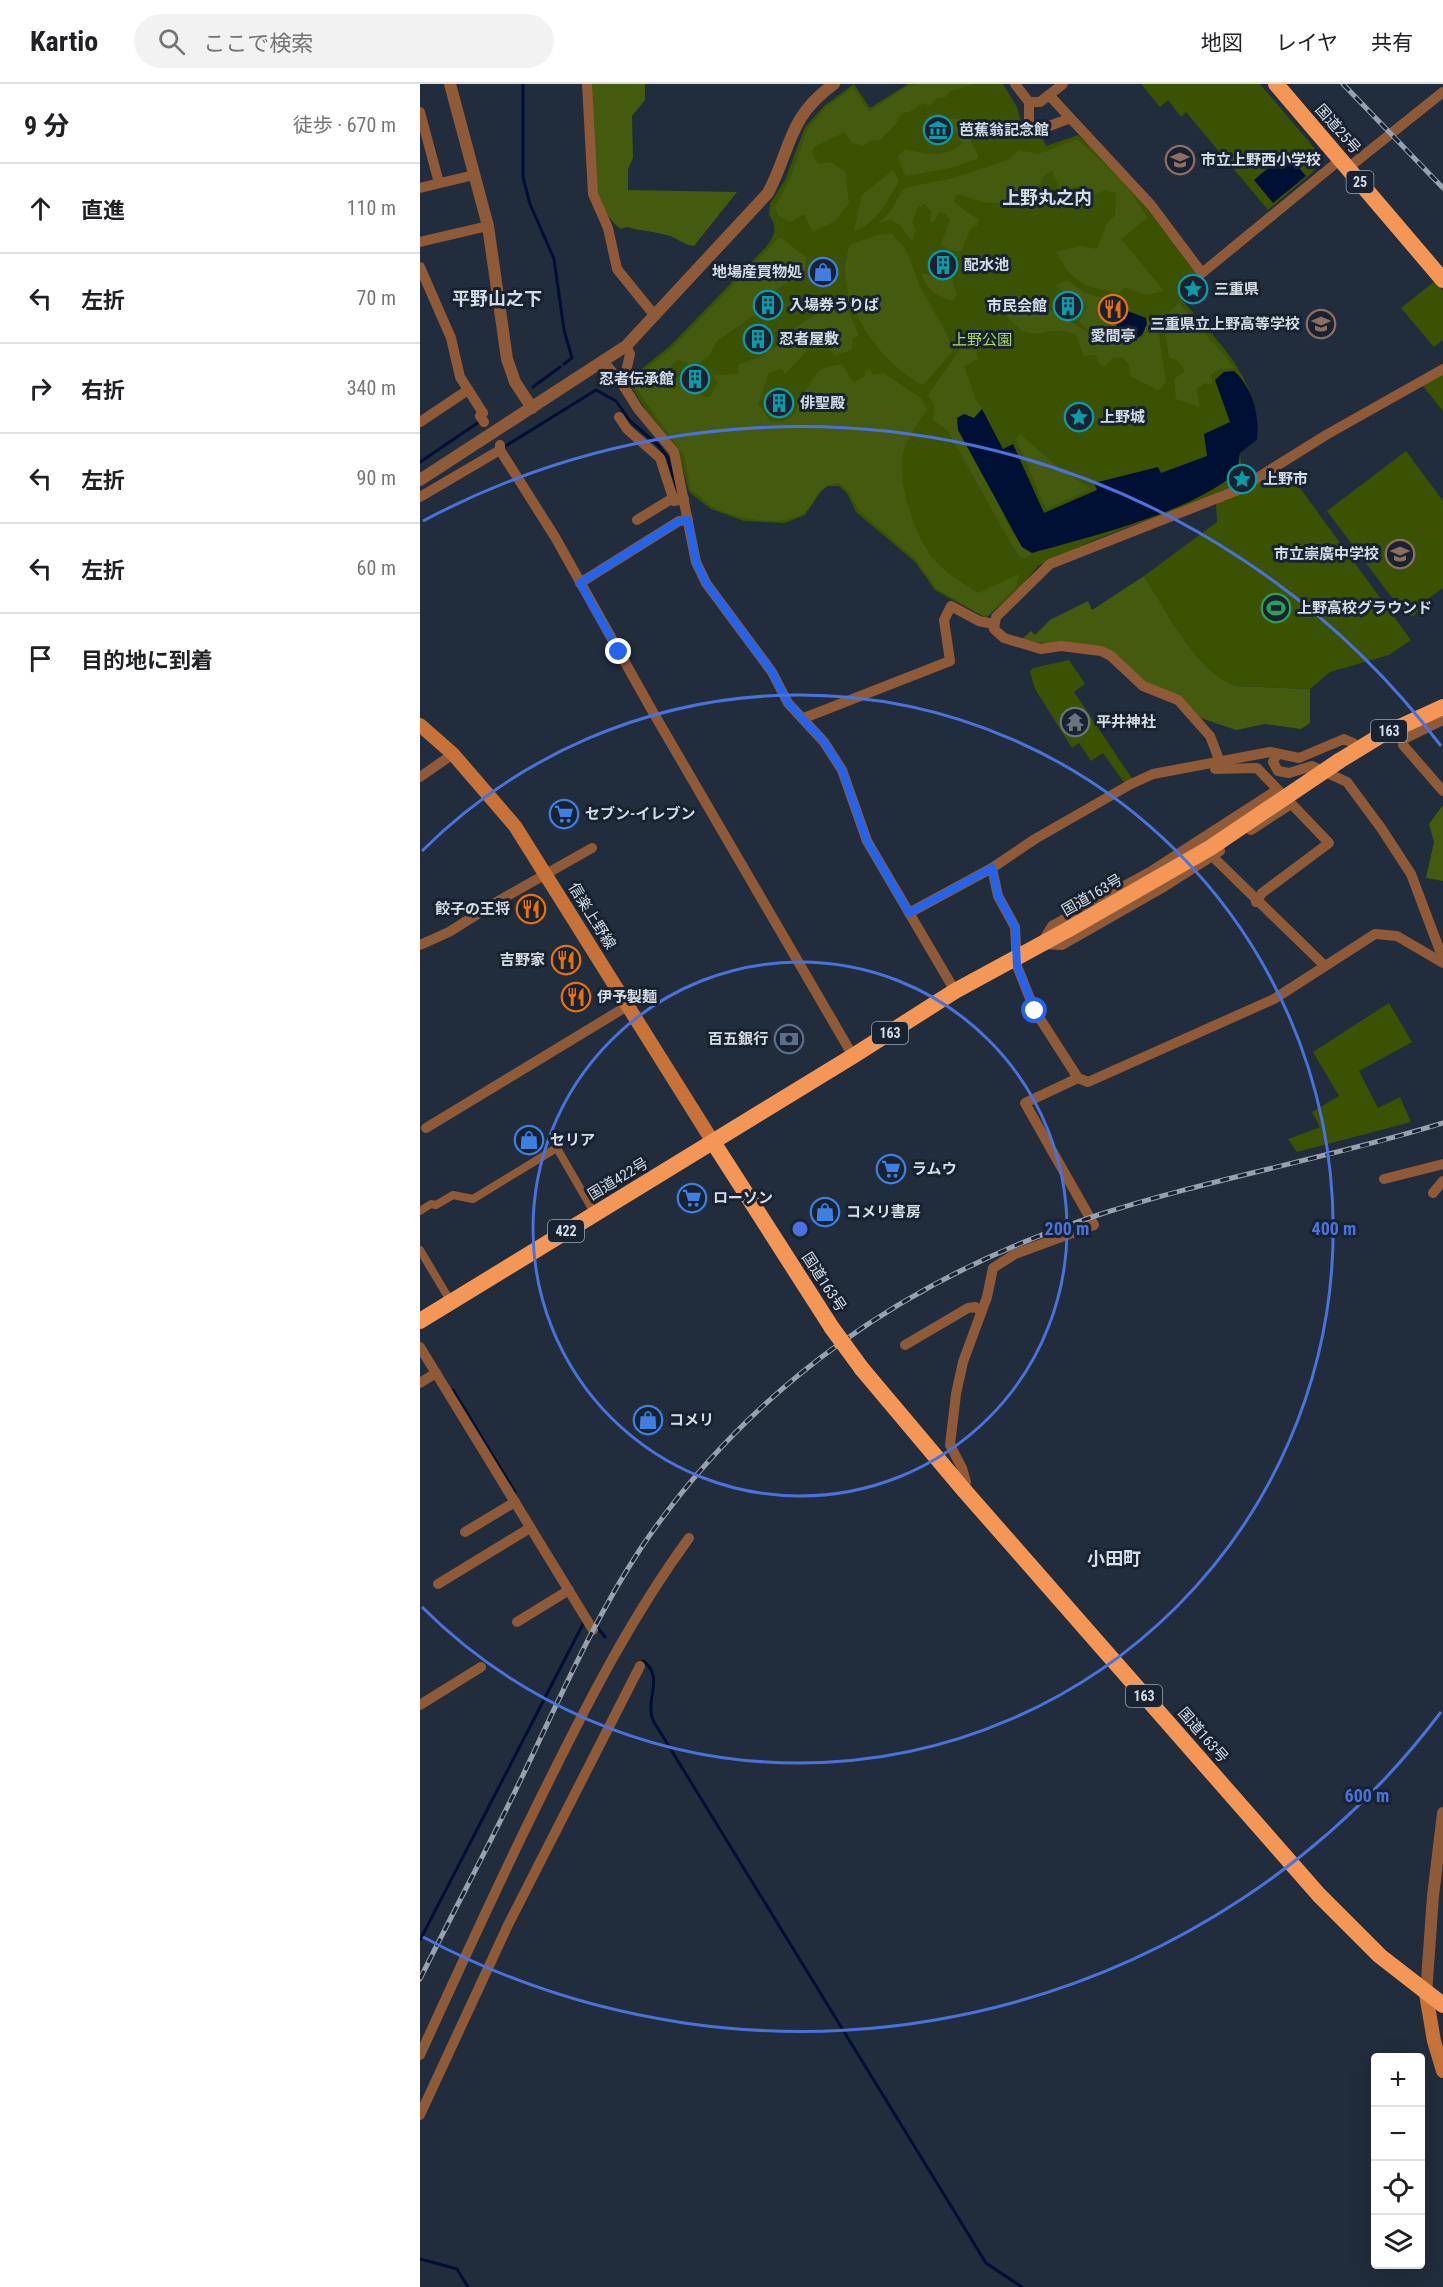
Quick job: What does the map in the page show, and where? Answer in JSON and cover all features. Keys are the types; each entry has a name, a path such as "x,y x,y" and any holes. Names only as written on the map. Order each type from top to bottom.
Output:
{"highway":[{"name":"国道25号","path":"1276,84 1443,280"},
{"name":"国道163号","path":"1443,707 1357,749 1209,848 1069,929 955,991 713,1142 832,1328 862,1369 963,1490 1319,1895 1380,1956 1443,2005"},
{"name":"国道422号","path":"420,1321 713,1142"}],"main road":[{"name":"信楽上野線","path":"420,725 453,754 497,803 629,1005 713,1142"},
{"path":"1426,1994 1434,2041 1443,2071"}],"street":[{"path":"450,84 488,226 507,359 515,382 531,408"},
{"path":"587,84 593,194 608,228 617,269 654,316"},
{"path":"420,480 626,346 768,193 780,171 789,137 800,116 819,95 834,84"},
{"path":"1015,84 1029,102 1029,127 1036,131 1068,119"},
{"path":"1029,102 1040,102 1063,84"},
{"path":"1049,95 1068,119 1152,205 1202,273 1344,164 1443,92"},
{"path":"420,112 440,183"},
{"path":"420,188 474,175"},
{"path":"420,242 488,226"},
{"path":"420,267 451,338 460,376 483,413 480,416 484,422"},
{"path":"623,385 630,354 626,346"},
{"path":"604,362 623,385 638,409 674,452 679,499"},
{"path":"1220,762 1210,736 1178,700 1143,686 1110,656 1101,651 1061,646 1041,649 1004,638 994,629 996,616 1050,564 1238,490 1326,435 1443,369"},
{"path":"420,422 468,390"},
{"path":"619,417 627,429 660,458 688,520 696,562 706,583 772,672 788,703 804,718 842,770 867,841 955,991"},
{"path":"420,497 501,450 854,1056"},
{"path":"637,520 679,499"},
{"path":"580,583 679,521 688,520"},
{"path":"804,718 950,661 944,620 951,606 980,621 993,624"},
{"path":"1443,720 1404,739 1403,745 1443,791"},
{"path":"909,913 992,868 1131,784 1153,774 1270,752 1299,758 1344,739 1353,743 1357,749"},
{"path":"420,777 453,754"},
{"path":"1277,754 1274,762 1278,771 1289,773 1312,766 1347,782 1411,874 1443,961"},
{"path":"1175,771 1177,774 1226,768 1257,768 1329,843 1262,893 1256,902"},
{"path":"1277,790 1150,872 1052,926 1041,944 1062,945 1212,856 1291,804"},
{"path":"420,945 449,932 592,848"},
{"path":"1212,856 1256,902 1282,922 1325,966"},
{"path":"992,868 998,896 1015,927 1017,966 1035,1011 1078,1078 1088,1082 1274,999 1375,934 1385,933 1397,936 1443,961"},
{"path":"426,1128 629,1005"},
{"path":"963,1490 964,1475 950,1445 950,1439 963,1362 993,1268 1025,1251 1094,1226 1025,1103 1078,1078"},
{"path":"420,1211 431,1204 436,1206 453,1195 473,1199 558,1149 595,1214"},
{"path":"1384,1179 1443,1164"},
{"path":"1433,1193 1443,1181"},
{"path":"420,1250 451,1302"},
{"path":"905,1345 968,1308 975,1307 981,1311"},
{"path":"420,1347 588,1622"},
{"path":"420,1383 436,1373"},
{"path":"465,1532 515,1502"},
{"path":"438,1584 530,1528"},
{"path":"420,2055 480,1920 582,1713 642,1606 689,1538"},
{"path":"517,1622 569,1590"},
{"path":"420,2115 508,1925 640,1666"},
{"path":"420,1705 481,1667"},
{"path":"1426,1994 1433,1896 1443,1814"}],"green space":[{"path":"590,84 645,84 645,100 632,116 633,158 628,169 628,190 737,192 694,246 670,236 627,227 621,229 609,217 601,201 593,162"},
{"name":"上野公園","path":"854,84 870,108 908,84 1003,84 1017,107 1021,123 1042,137 1046,146 1078,135 1125,180 1203,280 1181,299 1222,346 1245,380 1253,399 1257,419 1257,440 1240,453 1243,482 1154,521 1139,523 1092,541 1038,566 1017,591 986,618 935,590 915,562 856,512 847,493 839,486 828,486 821,491 805,515 785,523 744,521 711,509 689,492 678,451 645,409 629,383 629,379 670,346 766,247 774,231 774,224 769,215 770,204 785,180 805,127 824,106"},
{"path":"916,84 976,84 950,91 946,97 937,98 930,106 923,103 909,112 902,113 896,124 880,140 869,141 863,146 852,143 845,132 814,147 812,153 816,162 820,164 830,162 845,171 849,203 835,221 813,232 804,214 790,222 778,215 775,207 790,179 808,128 826,107 853,88 869,112 904,88"},
{"path":"1141,84 1260,84 1322,157 1312,173 1268,210 1186,112 1181,117 1168,100 1160,107"},
{"path":"947,118 962,120 979,158 951,168 905,176 898,157 905,149 941,154 962,144"},
{"path":"1077,139 1116,175 1141,206 1147,218 1121,239 1164,291 1144,294 1125,287 1119,293 1107,291 1081,282 1068,271 1056,252 1081,246 1097,249 1106,224 1115,215 1116,193 1105,190 1086,198 1081,186 1060,190 1052,170 1044,176 1041,184 1002,202 985,202 960,194 955,196 954,202 979,220 977,226 971,228 961,252 949,250 941,244 950,221 945,213 939,212 934,222 930,221 932,212 925,204 918,207 912,222 916,230 912,242 900,225 891,220 879,223 890,212 904,188 953,178 1008,160 1019,150 1038,154"},
{"path":"893,170 899,181 886,204 875,218 854,231 862,195"},
{"path":"892,234 906,250 920,286 946,333 953,351 923,385 890,361 875,344 862,325 847,285 845,264 850,245 877,235"},
{"path":"780,237 806,257 805,270 755,305 759,312 717,341 709,356 696,366 677,360 670,368 673,378 704,397 710,397 718,383 713,375 739,374 738,365 760,357 779,344 778,338 795,332 795,328 842,298 859,335 853,338 851,350 834,356 825,339 815,333 806,352 785,374 782,369 769,373 758,404 770,421 782,422 796,413 798,398 805,392 817,373 830,366 842,364 854,383 865,376 865,371 869,368 873,375 883,373 921,398 927,409 910,437 903,454 903,480 910,512 922,541 937,563 978,593 1019,574 1015,589 988,615 981,615 936,588 916,560 859,510 849,492 839,483 827,486 806,511 787,520 747,518 713,507 691,490 684,456 631,381 672,348"},
{"path":"921,273 939,278 952,278 957,294 952,301 932,291"},
{"path":"1067,280 1084,293 1104,298 1099,308 1112,319 1117,318 1115,328 1118,333 1136,339 1143,337 1147,318 1153,320 1156,315 1166,382 1160,389 1157,390 1131,376 1129,364 1122,357 1112,358 1105,367 1098,363 1096,355 1084,356 1076,335 1066,331 1031,333 1013,323 1003,310 1006,304 1025,295 1093,335 1079,322 1088,306 1055,286"},
{"path":"1435,281 1443,291 1443,340 1434,347 1401,308"},
{"path":"1179,303 1235,368 1220,369 1211,375 1213,385 1205,383 1196,389 1200,407 1176,399 1174,379 1185,371 1177,360 1169,357 1165,335 1169,331 1168,315"},
{"path":"961,348 976,350 978,359 964,366 975,398 982,409 974,418 1003,513 1012,532 1032,553 1026,559 1018,555 1010,542 948,431 933,420 934,404 928,395"},
{"path":"1443,373 1443,411 1422,385"},
{"path":"1020,434 1060,469 1091,489 1046,509 1016,439"},
{"name":"市立崇廣中学校","path":"1406,451 1443,501 1443,588 1425,601 1414,616 1405,615 1327,511"},
{"name":"上野高校グラウンド","path":"1280,469 1289,473 1411,640 1389,655 1330,672 1310,689 1236,686 1221,678 1195,654 1144,576 1217,522 1216,504"},
{"path":"1144,576 1183,638 1208,667 1221,678 1236,686 1310,689 1310,723 1301,729 1265,724 1236,730 1198,717 1145,684 1114,654 1021,640 1031,631 1035,635 1050,620 1088,601 1092,610"},
{"name":"平井神社","path":"1069,660 1085,684 1074,692 1133,780 1125,784 1103,753 1091,761 1079,743 1072,748 1035,689 1030,672 1033,668"},
{"path":"1443,805 1443,881 1426,878 1434,842 1429,824"},
{"path":"1389,1003 1412,1042 1359,1071 1378,1108 1400,1097 1411,1122 1297,1152 1288,1139 1320,1127 1312,1112 1339,1096 1313,1052"}],"water":[{"path":"1286,153 1306,176 1273,203 1254,180"},
{"path":"1125,310 1146,318 1147,324 1142,335 1137,338 1119,332 1116,327 1121,312"},
{"path":"1234,371 1246,386 1254,403 1258,431 1257,440 1240,453 1237,472 1194,500 1167,511 1111,531 1032,553 1022,547 958,430 957,418 964,414 974,418 982,409 1003,449 1013,444 1044,513 1097,490 1094,483 1158,467 1161,473 1207,456 1204,434 1230,422 1215,380 1224,372"}],"waterway":[{"path":"523,84 523,177 530,204 554,259 564,330 572,358 564,364"},
{"path":"533,387 560,367"},
{"path":"504,447 596,390 616,401 630,421 658,445 668,458 676,490"},
{"path":"420,462 479,422"},
{"path":"453,1390 515,1492"},
{"path":"420,1940 584,1622"},
{"path":"595,1624 605,1637"},
{"path":"643,1661 650,1667 653,1674 651,1714 654,1722 986,2263 1022,2287"},
{"path":"420,2259 457,2269 468,2287"}],"railway":[{"path":"1343,84 1443,188"},
{"path":"420,1979 510,1801 578,1659 624,1575 684,1490 732,1436 783,1388 839,1344 898,1305 960,1271 1025,1242 1092,1217 1179,1191 1355,1148 1443,1123"}],"place":[{"name":"芭蕉翁記念館","path":"938,130"},
{"name":"市立上野西小学校","path":"1180,160"},
{"name":"配水池","path":"943,265"},
{"name":"地場産買物処","path":"823,272"},
{"name":"三重県","path":"1193,289"},
{"name":"入場券うりば","path":"768,305"},
{"name":"市民会館","path":"1068,306"},
{"name":"愛間亭","path":"1113,309"},
{"name":"三重県立上野高等学校","path":"1321,324"},
{"name":"忍者屋敷","path":"758,339"},
{"name":"忍者伝承館","path":"695,379"},
{"name":"俳聖殿","path":"779,403"},
{"name":"上野城","path":"1079,417"},
{"name":"上野市","path":"1242,479"},
{"name":"市立崇廣中学校","path":"1400,554"},
{"name":"上野高校グラウンド","path":"1276,608"},
{"name":"平井神社","path":"1075,722"},
{"name":"セブン-イレブン","path":"564,814"},
{"name":"餃子の王将","path":"531,909"},
{"name":"吉野家","path":"566,960"},
{"name":"伊予製麺","path":"576,997"},
{"name":"百五銀行","path":"789,1039"},
{"name":"セリア","path":"529,1140"},
{"name":"ラムウ","path":"891,1169"},
{"name":"ローソン","path":"692,1198"},
{"name":"コメリ書房","path":"825,1212"},
{"name":"コメリ","path":"648,1420"}],"district":[{"name":"上野丸之内","path":"1047,197"},
{"name":"平野山之下","path":"497,298"},
{"name":"小田町","path":"1114,1558"}],"route":[{"path":"619,652 580,583 679,521 688,520 699,571 713,594 742,629 772,672 785,699 824,742 842,770 867,841 909,913 992,868 998,896 1015,927 1017,966 1035,1011"}]}
